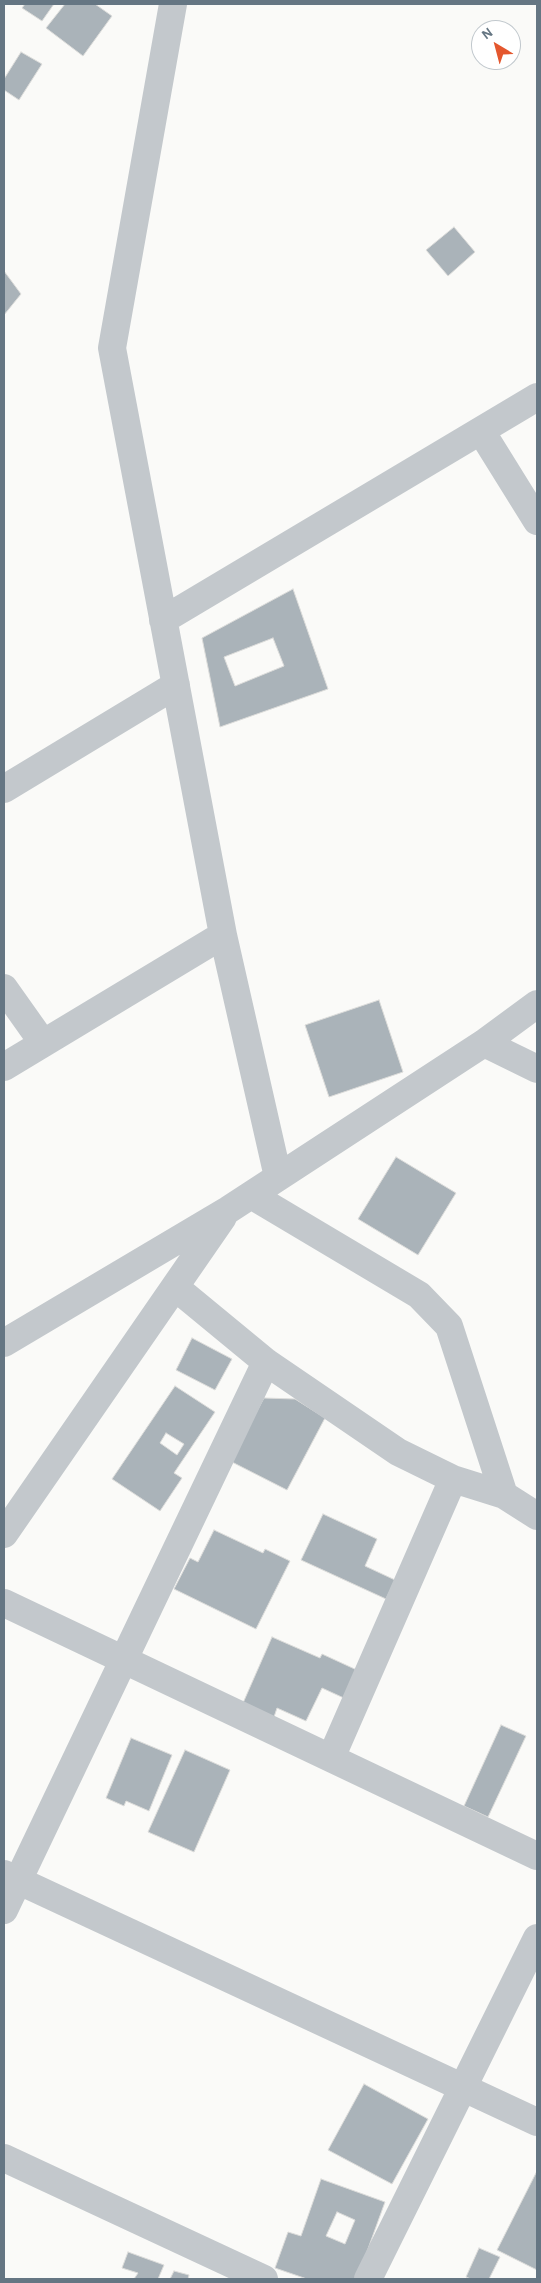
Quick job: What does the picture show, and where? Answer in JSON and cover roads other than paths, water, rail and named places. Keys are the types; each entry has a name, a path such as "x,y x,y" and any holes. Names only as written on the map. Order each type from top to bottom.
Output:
{"street":[{"path":"173,4 112,348 223,935 278,1177"},
{"path":"163,620 537,397"},
{"path":"481,431 537,521"},
{"path":"4,789 176,685"},
{"path":"4,1067 223,935"},
{"path":"4,988 43,1044"},
{"path":"4,1343 228,1210 484,1043 537,1004"},
{"path":"484,1043 537,1069"},
{"path":"251,1195 419,1295 449,1326 504,1495"},
{"path":"4,1534 228,1210"},
{"path":"175,1287 266,1362 398,1452 453,1479 504,1495 537,1516"},
{"path":"4,1910 11,1878 123,1659 266,1362"},
{"path":"331,1758 453,1479"},
{"path":"4,1602 537,1856"},
{"path":"11,1878 537,2122"},
{"path":"368,2279 537,1938"},
{"path":"4,2158 264,2279"}]}
